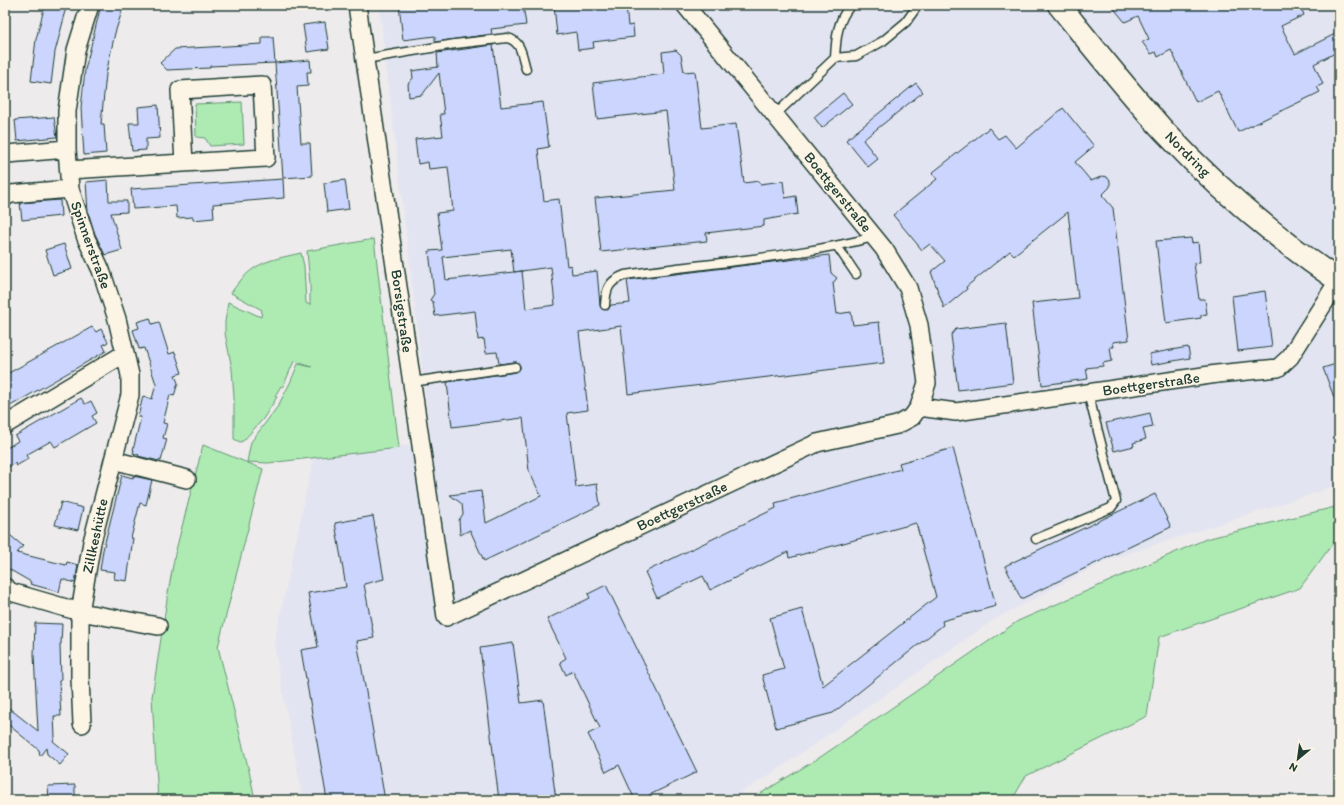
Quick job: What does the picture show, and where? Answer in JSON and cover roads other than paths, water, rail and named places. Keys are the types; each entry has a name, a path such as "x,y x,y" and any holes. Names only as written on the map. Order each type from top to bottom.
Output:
{"main road":[{"name":"Nordring","path":"1059,5 1160,125 1206,173 1273,232 1339,281"}],"street":[{"name":"Spinnerstraße","path":"90,5 76,50 68,111 67,149 70,189 86,238 101,270 117,319"},
{"name":"Borsigstraße","path":"357,5 446,617"},
{"name":"Boettgerstraße","path":"446,617 817,443 897,425 912,417 919,407 927,383 919,325 908,288 884,249 684,5"},
{"path":"69,170 184,163 266,158 262,85 180,90 184,163"},
{"path":"6,153 67,149"},
{"path":"5,197 11,194 70,189"},
{"name":"Boettgerstraße","path":"919,407 956,412 1217,374 1278,368 1290,357 1339,281"},
{"name":"Zillkeshütte","path":"82,724 80,612 92,542 130,395 130,375 117,319"},
{"path":"5,425 124,354"},
{"path":"113,460 187,479"},
{"path":"5,587 11,592 80,612 158,626"}],"lane":[{"path":"835,58 837,29 847,9 851,5"},
{"path":"775,115 835,58 856,56 883,41 906,22 918,5"},
{"path":"365,59 455,44 507,38 515,41 519,45 526,70"},
{"path":"605,305 606,294 611,283 625,275 694,265 787,255 837,246 874,237"},
{"path":"837,246 856,274"},
{"path":"412,382 514,368"},
{"path":"1036,539 1111,508 1116,501 1088,393"}]}
